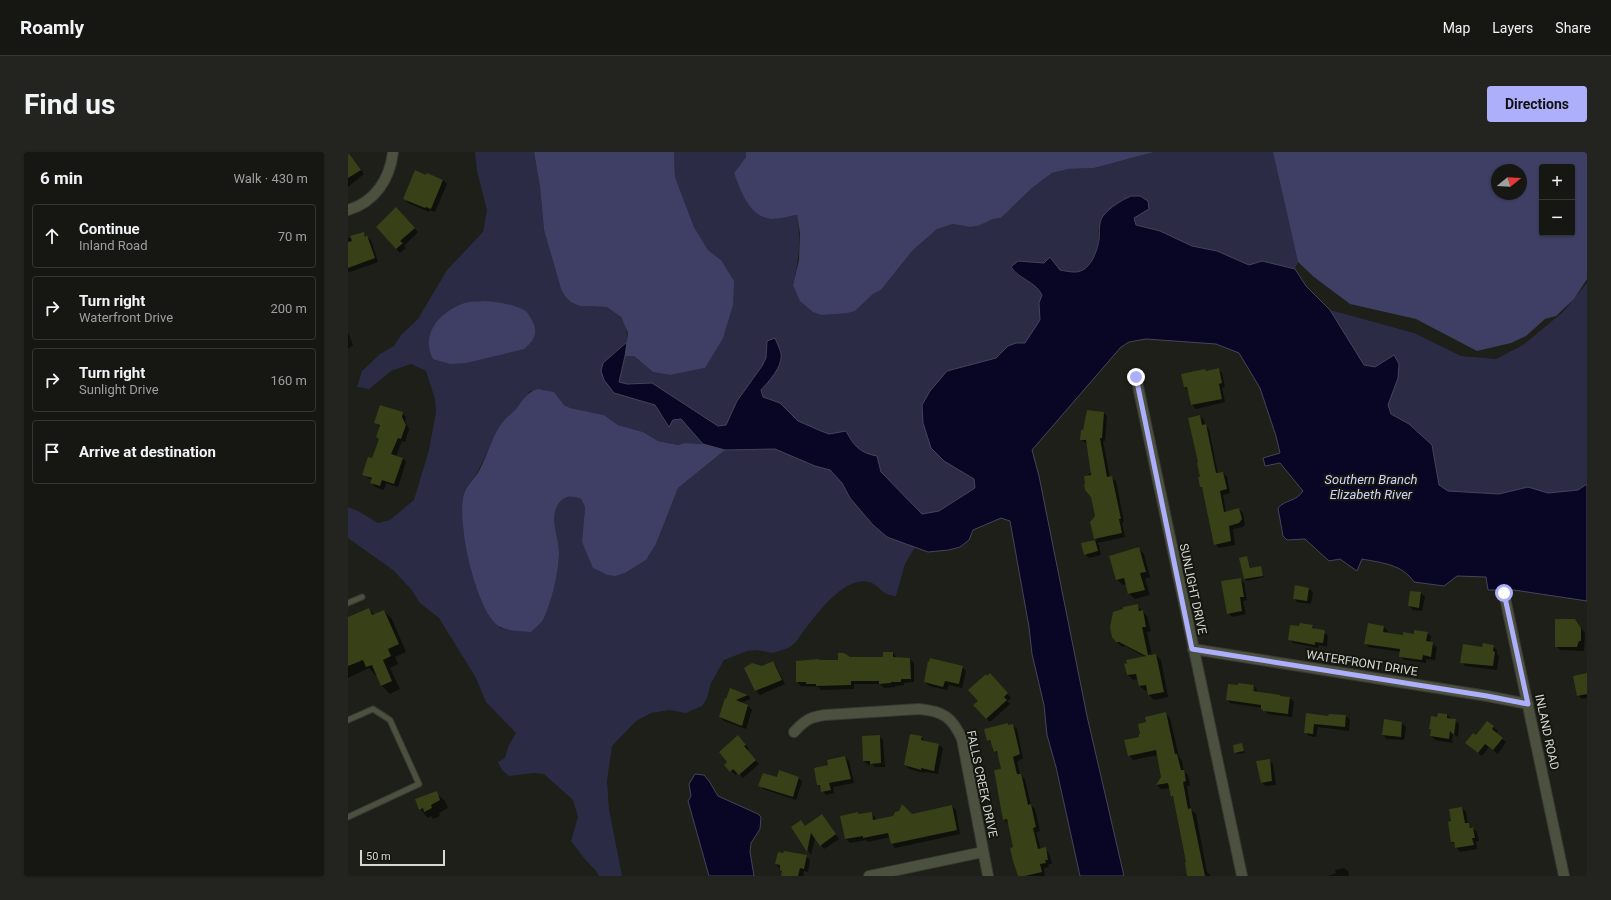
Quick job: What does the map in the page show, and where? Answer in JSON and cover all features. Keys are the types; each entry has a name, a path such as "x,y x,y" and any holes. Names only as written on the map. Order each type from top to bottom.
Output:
{"street":[{"path":"348,210 369,199 382,186 390,170 393,152"},
{"name":"SUNLIGHT DRIVE","path":"1136,377 1192,649 1242,876"},
{"name":"INLAND ROAD","path":"1504,593 1564,876"},
{"name":"WATERFRONT DRIVE","path":"1192,649 1487,696 1528,704"},
{"name":"FALLS CREEK DRIVE","path":"794,732 803,722 814,717 825,715 919,709 933,711 946,716 956,726 962,739 988,876"},
{"path":"869,876 983,852"}],"lane":[{"path":"348,604 362,597"},
{"path":"348,720 373,709 390,720 419,784 348,817"}],"shaded area":[{"path":"475,152 534,152 540,187 544,230 561,289 568,298 581,305 591,307 607,307 617,313 625,326 627,342 603,363 614,393 655,405 668,427 673,420 681,419 703,444 685,443 678,445 658,441 643,432 618,425 604,415 570,408 564,405 554,392 530,391 514,412 501,423 478,471 464,494 463,530 500,628 531,632 544,618 552,595 557,570 559,549 554,515 561,500 566,497 581,499 585,507 582,542 616,576 625,573 646,560 656,544 678,488 725,450 775,449 815,466 830,470 842,483 850,498 873,525 887,537 915,547 905,564 896,596 887,594 869,582 859,582 848,585 827,602 795,643 788,648 773,653 756,650 747,651 724,660 711,683 707,698 702,706 686,713 669,710 651,713 636,721 612,746 607,781 609,809 622,876 599,876 571,841 578,817 573,800 544,774 534,773 509,776 502,770 498,762 505,758 508,747 516,733 486,702 476,678 439,618 420,603 411,589 393,570 348,538 348,507 378,523 390,520 414,500 429,450 436,412 435,399 426,371 411,364 391,371 369,389 357,387 362,371 380,354 394,346 401,335 418,319 447,270 483,232 487,210 477,171"},
{"path":"534,152 674,152 675,177 694,227 708,250 721,260 734,281 733,305 723,338 705,368 670,375 653,372 634,356 625,356 628,333 621,317 607,307 580,306 571,302 565,296 561,289 544,230 540,187"},
{"path":"674,152 746,152 746,157 734,173 772,219 797,215 799,250 793,285 855,311 873,294 881,290 912,251 937,229 953,224 970,227 978,226 993,219 1001,218 1032,188 1052,173 1068,169 1094,168 1154,152 1273,152 1298,262 1295,269 1262,261 1249,265 1217,251 1192,246 1160,231 1136,225 1134,218 1148,209 1098,229 1099,238 1095,256 1085,270 1076,273 1060,270 1044,263 1018,261 1011,267 1014,272 1035,286 1042,295 1039,303 1040,320 1025,343 1010,346 996,358 991,360 947,371 944,461 974,479 975,488 939,511 922,515 881,472 877,456 866,453 858,448 846,431 829,434 821,431 798,421 780,403 763,397 761,390 772,377 767,341 766,358 737,401 726,425 718,426 652,383 627,384 619,382 625,356 634,356 653,372 670,375 705,368 721,260 708,250 694,227 675,177"},
{"path":"746,152 1154,152 1094,168 1068,169 1052,173 1032,188 1001,218 993,219 978,226 970,227 953,224 937,229 912,251 881,290 873,294 855,311 822,315 813,312 800,301 793,285 799,260 800,233 797,215 775,219 764,217 757,214 743,195 734,173 746,157"},
{"path":"1273,152 1587,152 1587,279 1574,299 1556,316 1545,319 1526,336 1511,343 1477,351 1416,319 1350,304 1314,277 1298,262"},
{"path":"1587,283 1587,484 1578,490 1547,493 1528,487 1499,494 1448,491 1439,485 1432,445 1409,424 1392,415 1388,405 1398,378 1399,364 1395,356 1375,367 1364,365 1330,310 1414,333 1461,356 1496,359 1523,345 1563,312"},
{"path":"484,301 510,305 526,311 535,326 534,338 531,342 524,349 466,363 450,364 433,359 429,349 429,340 431,331 442,316 459,305 469,302"},
{"path":"538,389 554,392 564,405 570,408 604,415 618,425 643,432 658,441 678,445 685,443 703,444 725,450 678,488 656,544 646,560 625,573 616,576 608,575 593,568 582,542 585,507 581,499 566,497 561,500 554,515 559,555 554,587 544,618 531,632 502,628 494,622 487,612 474,580 469,561 465,541 462,506 465,491 479,471 501,424 528,394"}],"water":[{"name":"Southern Branch Elizabeth River","path":"1131,196 1140,196 1148,201 1149,209 1134,218 1136,225 1160,231 1192,246 1217,251 1249,265 1262,261 1295,269 1306,286 1330,310 1364,365 1375,367 1394,355 1399,364 1398,378 1388,405 1391,414 1409,424 1432,445 1439,485 1448,491 1499,494 1528,487 1548,493 1578,490 1587,484 1587,601 1514,590 1488,590 1486,577 1457,576 1444,586 1414,582 1404,571 1398,568 1384,563 1362,559 1357,571 1340,559 1329,561 1305,539 1287,540 1283,536 1278,508 1284,503 1300,495 1303,491 1280,463 1265,466 1263,458 1280,453 1260,388 1239,353 1216,344 1146,339 1129,342 1121,347 1032,450 1039,476 1087,716 1124,876 1080,876 1056,767 1047,735 1044,705 1032,654 1029,627 1010,521 1001,518 973,530 969,540 960,547 949,550 928,552 887,537 873,525 850,498 842,483 830,470 815,466 775,449 725,450 703,444 681,419 673,420 669,427 655,405 614,393 604,380 601,371 603,363 627,342 619,382 627,384 652,383 718,426 726,425 737,401 766,358 767,341 775,338 781,351 780,363 775,373 761,390 763,397 780,403 798,421 821,431 829,434 846,431 858,448 866,453 877,456 881,472 922,514 939,511 975,488 974,479 944,461 931,448 923,423 922,405 930,391 947,371 996,358 1008,346 1016,343 1025,343 1040,320 1039,303 1042,295 1039,290 1011,267 1018,261 1044,263 1050,257 1060,270 1075,272 1085,269 1089,265 1097,250 1101,219 1116,204"},
{"path":"695,774 704,775 718,796 758,814 761,817 760,829 751,843 750,852 754,876 709,876 688,801 691,796 689,784"}],"building":[{"path":"348,152 361,170 348,178"},
{"path":"415,170 426,175 427,173 443,180 431,209 403,199"},
{"path":"396,207 415,228 400,241 403,243 396,249 376,227"},
{"path":"364,232 365,237 367,235 375,258 348,268 348,242 352,241 350,236"},
{"path":"1219,368 1222,383 1219,384 1222,399 1191,405 1187,387 1184,387 1181,374"},
{"path":"380,405 403,412 402,417 406,425 401,439 398,438 391,454 403,458 394,484 382,480 380,486 370,483 372,478 362,475 368,457 372,458 379,439 376,437 380,425 374,423"},
{"path":"1087,410 1104,412 1102,438 1100,438 1107,477 1112,476 1121,519 1119,519 1122,533 1094,539 1090,522 1095,516 1091,497 1085,490 1084,484 1084,476 1091,475 1086,440 1080,440 1081,430 1083,430"},
{"path":"1200,415 1202,425 1206,424 1216,473 1223,472 1227,489 1220,491 1224,512 1239,508 1242,519 1239,523 1229,526 1231,541 1214,545 1202,487 1200,487 1198,462 1188,418"},
{"path":"1095,540 1098,551 1084,555 1081,543"},
{"path":"1139,547 1146,572 1140,573 1145,590 1128,594 1124,578 1116,580 1109,556"},
{"path":"1247,556 1250,568 1261,566 1263,576 1244,579 1239,558"},
{"path":"1241,578 1244,597 1240,597 1242,611 1227,614 1221,581"},
{"path":"1295,585 1309,588 1307,601 1293,599"},
{"path":"1410,591 1421,592 1419,608 1408,606"},
{"path":"1138,604 1139,611 1143,610 1146,627 1142,627 1148,655 1156,654 1164,692 1148,695 1146,685 1139,686 1136,674 1127,675 1124,663 1127,664 1126,660 1146,656 1119,642 1116,642 1112,637 1110,627 1113,612 1123,609 1123,607"},
{"path":"369,608 372,615 384,610 399,644 388,649 391,656 383,660 392,681 381,686 372,665 366,667 363,660 348,666 348,617"},
{"path":"1555,619 1575,619 1581,628 1581,641 1579,641 1577,647 1555,647"},
{"path":"1300,623 1313,625 1312,628 1324,630 1323,643 1315,642 1315,645 1288,640 1290,625 1299,626"},
{"path":"1368,623 1384,626 1383,632 1403,635 1403,632 1414,634 1414,630 1428,632 1426,641 1433,642 1431,657 1423,655 1422,660 1399,657 1400,649 1364,644"},
{"path":"1483,643 1494,645 1493,651 1495,652 1493,666 1460,663 1463,644 1482,647"},
{"path":"883,652 893,652 893,657 910,658 911,679 901,679 901,682 879,684 879,681 851,681 851,685 816,686 816,684 806,684 806,682 796,682 796,661 819,659 838,660 838,653 844,653 850,657 883,657"},
{"path":"930,658 963,666 959,684 945,681 943,687 924,682 928,661 929,662"},
{"path":"773,661 782,680 755,691 744,668 752,663 762,666"},
{"path":"990,673 1008,693 1004,697 1007,700 986,719 973,705 978,701 968,690 986,674 987,676"},
{"path":"1587,673 1587,694 1577,696 1573,676"},
{"path":"1238,683 1254,685 1253,691 1290,697 1288,714 1263,711 1261,709 1261,705 1226,700 1228,684 1238,685"},
{"path":"730,688 748,695 736,700 748,705 742,726 719,717"},
{"path":"1166,712 1175,754 1177,754 1181,770 1184,770 1186,781 1183,782 1188,809 1191,808 1205,876 1187,876 1186,862 1173,796 1171,797 1168,783 1156,785 1161,777 1156,750 1128,756 1124,740 1139,737 1140,734 1138,724 1146,722 1145,717"},
{"path":"1306,713 1328,716 1329,714 1346,715 1345,727 1314,724 1313,734 1304,733"},
{"path":"1438,713 1447,714 1447,718 1456,719 1454,735 1450,731 1449,739 1430,736 1431,729 1429,729 1431,716 1437,717"},
{"path":"1384,719 1402,722 1401,737 1382,735"},
{"path":"1487,721 1494,726 1492,729 1503,738 1493,750 1485,744 1478,753 1465,743 1473,733 1476,735"},
{"path":"1008,723 1008,725 1013,724 1020,754 1013,757 1017,774 1021,774 1028,805 1031,804 1036,827 1033,828 1038,849 1046,847 1048,860 1045,860 1046,863 1040,864 1042,872 1025,876 1018,876 1013,861 1010,848 1013,847 1007,819 1003,820 994,770 1001,769 997,751 994,752 990,740 987,741 984,729"},
{"path":"910,734 922,736 921,740 939,744 934,771 921,768 921,770 904,765"},
{"path":"738,735 746,745 744,746 756,760 739,775 733,769 730,772 724,765 727,762 719,752"},
{"path":"880,735 881,763 870,764 870,761 863,761 862,736"},
{"path":"1242,743 1244,751 1234,753 1233,745"},
{"path":"845,756 851,779 829,783 831,790 821,792 820,785 817,785 814,768 828,765 827,760"},
{"path":"1270,759 1272,781 1261,783 1256,761"},
{"path":"779,770 799,777 793,797 758,786 763,773 777,777"},
{"path":"437,791 440,800 431,805 432,808 424,812 423,808 419,810 415,799"},
{"path":"902,804 912,814 952,805 957,830 891,844 888,833 863,838 863,836 845,839 840,816 858,812 858,814 872,812 873,820 893,816 895,812 899,811"},
{"path":"1462,807 1465,823 1469,823 1470,828 1473,827 1475,838 1472,838 1474,845 1455,848 1454,842 1451,842 1448,822 1451,821 1449,809"},
{"path":"822,814 836,834 820,846 811,833 807,852 791,827 801,820 805,826"},
{"path":"784,851 807,855 804,869 800,868 798,876 781,876 782,871 780,870 780,865 775,864 778,852 783,853"}],"route":[{"path":"1136,377 1192,649 1431,686 1528,704 1504,593"}]}
